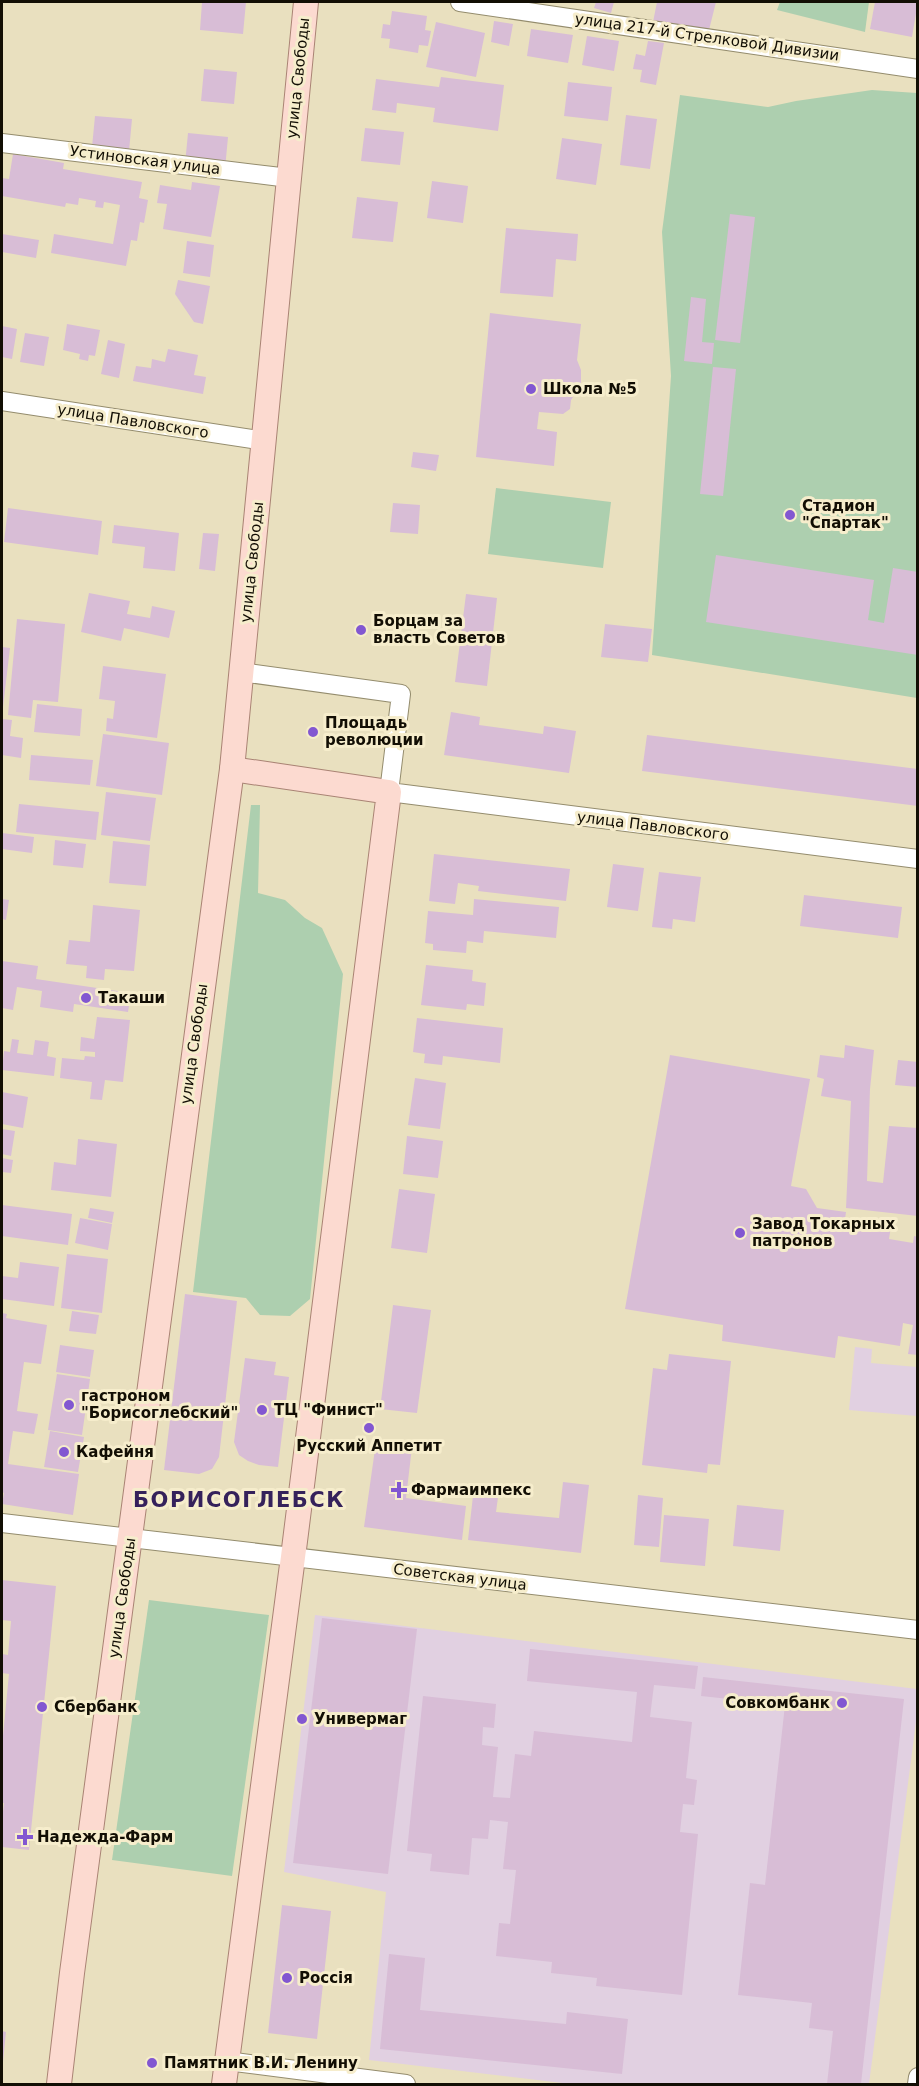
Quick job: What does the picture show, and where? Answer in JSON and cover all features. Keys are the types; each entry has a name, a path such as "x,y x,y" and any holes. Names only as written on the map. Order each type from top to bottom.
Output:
{"main road":[{"name":"улица Свободы","path":"59,2085 232,769 306,2"},
{"path":"226,2073 389,792 232,769"}],"street":[{"name":"улица 217-й Стрелковой Дивизии","path":"460,2 918,69"},
{"name":"Устиновская улица","path":"2,143 289,178"},
{"name":"улица Павловского","path":"2,401 265,441"},
{"path":"241,672 401,694 389,792"},
{"name":"улица Павловского","path":"389,792 918,859"},
{"name":"Советская улица","path":"2,1523 918,1630"},
{"path":"226,2073 406,2085"},
{"path":"917,2085 918,2077"}],"shaded area":[{"path":"855,1347 872,1349 871,1363 917,1367 917,1416 849,1410"},
{"path":"315,1615 917,1689 917,1714 869,2084 571,2084 369,2060 386,1892 284,1872"}],"green space":[{"path":"780,2 869,2 865,32 777,10"},
{"name":"Стадион \"Спартак\"","path":"872,90 917,93 917,698 652,655 671,376 662,232 680,95 768,107"},
{"path":"496,488 611,502 603,568 488,554"},
{"path":"251,805 260,805 258,893 285,900 305,918 322,928 343,974 310,1299 290,1316 260,1315 246,1298 193,1292"},
{"path":"149,1600 269,1615 232,1876 112,1860"}],"building":[{"path":"202,2 246,2 243,34 200,30"},
{"path":"596,2 614,2 611,13 594,8"},
{"path":"657,2 716,2 708,34 653,22"},
{"path":"875,2 918,2 912,37 870,29"},
{"path":"392,11 427,16 425,30 431,31 428,46 419,45 418,53 389,48 390,39 381,38 383,24 390,25"},
{"path":"494,21 513,24 509,46 491,42"},
{"path":"436,22 485,33 476,77 426,67"},
{"path":"531,29 573,35 568,63 527,56"},
{"path":"587,36 619,41 614,71 582,65"},
{"path":"648,41 664,43 656,85 640,82 642,70 633,69 636,54 645,56"},
{"path":"204,69 237,72 234,104 201,101"},
{"path":"441,77 504,85 498,131 433,122 435,108 397,103 396,113 372,110 376,79 439,87"},
{"path":"568,82 612,87 608,121 564,116"},
{"path":"626,115 657,119 650,169 620,165"},
{"path":"95,116 132,119 129,151 92,147"},
{"path":"365,128 404,132 400,165 361,161"},
{"path":"188,133 228,137 225,169 185,164"},
{"path":"562,138 602,144 596,185 556,179"},
{"path":"13,154 64,163 63,169 142,182 139,198 148,200 144,223 140,222 137,241 131,240 126,266 51,253 54,234 113,244 120,205 104,202 103,208 95,207 96,201 79,198 78,205 66,203 65,207 2,196 2,178 9,179"},
{"path":"432,181 468,186 463,223 427,218"},
{"path":"192,182 220,186 211,237 163,229 167,204 157,203 160,185 191,190"},
{"path":"357,197 398,202 393,242 352,238"},
{"path":"730,214 755,217 740,343 715,340"},
{"path":"506,228 578,234 576,261 556,259 553,297 500,293"},
{"path":"2,234 39,240 36,258 2,252"},
{"path":"187,241 214,245 210,277 183,273"},
{"path":"178,280 210,286 203,324 194,322 175,294"},
{"path":"691,297 706,299 702,342 714,343 712,364 684,361"},
{"name":"Школа №5","path":"490,313 581,324 577,360 581,370 581,385 571,400 570,409 563,414 539,412 537,429 557,432 554,466 476,457"},
{"path":"67,324 100,330 95,356 89,355 88,361 79,359 80,354 63,350"},
{"path":"2,326 17,329 12,359 2,357"},
{"path":"25,333 49,337 44,366 20,362"},
{"path":"108,340 125,344 119,378 101,374"},
{"path":"168,349 198,355 194,375 206,377 203,394 133,381 136,366 151,368 152,359 165,362"},
{"path":"713,367 736,369 723,496 700,494"},
{"path":"413,452 439,455 436,471 411,467"},
{"path":"393,503 420,505 418,534 390,532"},
{"path":"8,508 102,521 98,555 4,542"},
{"path":"114,525 179,533 175,571 143,568 145,547 112,543"},
{"path":"203,533 219,534 215,571 199,569"},
{"path":"716,555 874,580 868,620 884,623 893,568 918,572 918,655 706,622"},
{"path":"89,593 130,601 127,614 150,618 152,606 175,611 169,638 124,628 121,641 81,632"},
{"path":"466,594 497,598 487,686 455,682"},
{"path":"17,619 65,624 58,702 33,700 31,718 8,715"},
{"path":"605,624 652,629 648,662 601,657"},
{"path":"2,647 10,648 3,707 2,707"},
{"path":"103,666 166,674 157,738 106,731 107,718 113,719 115,701 99,699"},
{"path":"37,704 82,709 80,736 34,732"},
{"path":"451,712 480,717 479,725 543,734 544,726 576,731 569,773 444,755"},
{"path":"2,719 12,720 10,736 23,738 21,758 2,755"},
{"path":"103,734 169,743 162,795 96,786"},
{"path":"647,735 918,769 918,806 642,771"},
{"path":"31,755 93,760 90,785 29,780"},
{"path":"106,792 156,798 150,841 101,835"},
{"path":"19,804 99,812 96,840 16,832"},
{"path":"2,833 34,837 32,853 2,849"},
{"path":"55,840 86,844 83,868 53,865"},
{"path":"113,841 150,845 146,886 109,883"},
{"path":"434,854 570,869 566,901 478,891 479,886 458,883 455,904 429,901"},
{"path":"613,864 644,868 638,911 607,907"},
{"path":"659,872 701,877 695,922 673,919 672,929 652,927"},
{"path":"804,895 902,907 898,938 800,926"},
{"path":"2,899 9,900 6,920 2,919"},
{"path":"474,899 559,907 556,938 484,931 483,943 467,941 466,953 433,950 433,944 425,943 428,911 473,915"},
{"path":"93,905 140,910 134,971 105,969 104,980 86,978 87,966 66,964 69,940 90,942"},
{"name":"Такаши","path":"2,961 38,966 36,979 131,993 128,1012 74,1004 73,1012 40,1007 42,991 17,987 13,1010 2,1008"},
{"path":"426,965 473,970 472,981 486,983 484,1006 467,1004 466,1010 421,1005"},
{"path":"97,1017 130,1020 123,1082 105,1080 102,1100 90,1099 92,1082 60,1078 62,1058 84,1060 85,1056 95,1057 95,1052 80,1051 81,1037 94,1039"},
{"path":"417,1018 503,1028 500,1063 443,1056 442,1065 424,1063 425,1054 413,1052"},
{"path":"12,1039 19,1040 17,1053 33,1055 35,1040 49,1042 47,1056 56,1058 54,1076 2,1070 4,1051 10,1052"},
{"path":"845,1045 874,1050 870,1089 867,1181 883,1183 889,1126 918,1128 918,1216 846,1208 851,1101 821,1096 824,1079 817,1077 820,1055 844,1058"},
{"path":"670,1055 810,1079 791,1186 806,1189 817,1208 846,1212 845,1219 891,1226 889,1239 913,1243 914,1236 918,1237 918,1355 908,1354 913,1325 903,1323 900,1346 838,1336 835,1358 722,1341 723,1325 625,1309"},
{"path":"898,1060 918,1062 918,1087 895,1085"},
{"path":"415,1078 446,1083 440,1129 408,1125"},
{"path":"2,1092 28,1097 23,1128 2,1124"},
{"path":"2,1129 15,1131 11,1156 2,1154"},
{"path":"407,1136 443,1141 438,1178 403,1174"},
{"path":"78,1139 117,1144 111,1197 51,1190 54,1162 76,1165"},
{"path":"2,1158 13,1160 11,1173 2,1172"},
{"path":"399,1189 435,1194 427,1253 391,1248"},
{"path":"2,1205 72,1214 68,1245 2,1236"},
{"path":"90,1208 114,1212 112,1223 88,1218"},
{"path":"80,1218 112,1224 108,1250 75,1243"},
{"path":"67,1254 108,1259 102,1313 61,1308"},
{"path":"20,1262 59,1267 54,1306 2,1299 2,1276 18,1278"},
{"path":"185,1294 237,1301 219,1457 212,1469 199,1474 164,1470"},
{"path":"393,1305 431,1310 417,1413 380,1409"},
{"path":"72,1311 99,1315 96,1334 69,1331"},
{"path":"2,1313 7,1314 6,1318 47,1325 41,1364 24,1362 17,1411 38,1414 34,1434 13,1431 8,1464 79,1474 73,1515 2,1504 4,1493 2,1492"},
{"path":"60,1345 94,1350 90,1377 56,1372"},
{"path":"669,1354 731,1361 720,1465 708,1464 707,1473 642,1465 653,1368 667,1370"},
{"name":"ТЦ \"Финист\"","path":"245,1358 276,1362 274,1375 289,1377 278,1467 248,1461 239,1455 234,1442"},
{"name":"гастроном \"Борисоглебский\"","path":"57,1374 90,1379 82,1435 48,1430"},
{"name":"Кафейня","path":"50,1431 84,1437 78,1472 44,1467"},
{"path":"376,1442 412,1447 406,1498 466,1506 462,1540 364,1527"},
{"path":"563,1482 589,1485 581,1553 468,1540 474,1487 499,1490 496,1512 559,1518"},
{"path":"638,1495 663,1498 659,1547 634,1545"},
{"path":"737,1505 784,1510 780,1551 733,1546"},
{"path":"664,1515 709,1519 705,1566 660,1562"},
{"path":"2,1580 56,1586 29,1850 2,1847 4,1803 2,1803 2,1746 9,1674 2,1673 2,1654 8,1655 11,1621 2,1620"},
{"path":"322,1618 417,1629 388,1874 293,1863"},
{"path":"530,1649 698,1666 695,1689 654,1685 650,1717 692,1722 686,1778 697,1780 694,1805 683,1804 680,1832 698,1834 682,1995 596,1986 597,1978 551,1973 552,1962 496,1956 499,1923 510,1924 516,1870 503,1869 508,1822 490,1820 488,1839 472,1838 469,1875 430,1871 432,1854 407,1851 423,1696 496,1704 494,1728 483,1727 482,1745 498,1747 493,1797 510,1798 515,1754 531,1756 534,1731 632,1742 637,1692 527,1681"},
{"path":"703,1677 904,1699 861,2084 827,2084 833,2031 809,2028 812,2003 738,1995 750,1883 765,1885 785,1705 701,1696"},
{"path":"282,1905 331,1911 317,2039 268,2033"},
{"path":"389,1954 425,1958 420,2010 566,2024 567,2012 628,2019 622,2074 380,2049"},
{"path":"2,2031 6,2032 3,2062 2,2061"}],"place":[{"name":"Школа №5","path":"531,389"},
{"name":"Стадион \"Спартак\"","path":"790,515"},
{"name":"Борцам за власть Советов","path":"361,630"},
{"name":"Площадь революции","path":"313,732"},
{"name":"Такаши","path":"86,998"},
{"name":"Завод Токарных патронов","path":"740,1233"},
{"name":"гастроном \"Борисоглебский\"","path":"69,1405"},
{"name":"ТЦ \"Финист\"","path":"262,1410"},
{"name":"Русский Аппетит","path":"369,1428"},
{"name":"Кафейня","path":"64,1452"},
{"name":"Фармаимпекс","path":"399,1490"},
{"name":"Совкомбанк","path":"842,1703"},
{"name":"Сбербанк","path":"42,1707"},
{"name":"Универмаг","path":"302,1719"},
{"name":"Надежда-Фарм","path":"25,1837"},
{"name":"Россiя","path":"287,1978"},
{"name":"Памятник В.И. Ленину","path":"152,2063"}],"district":[{"name":"БОРИСОГЛЕБСК","path":"239,1500"}]}
